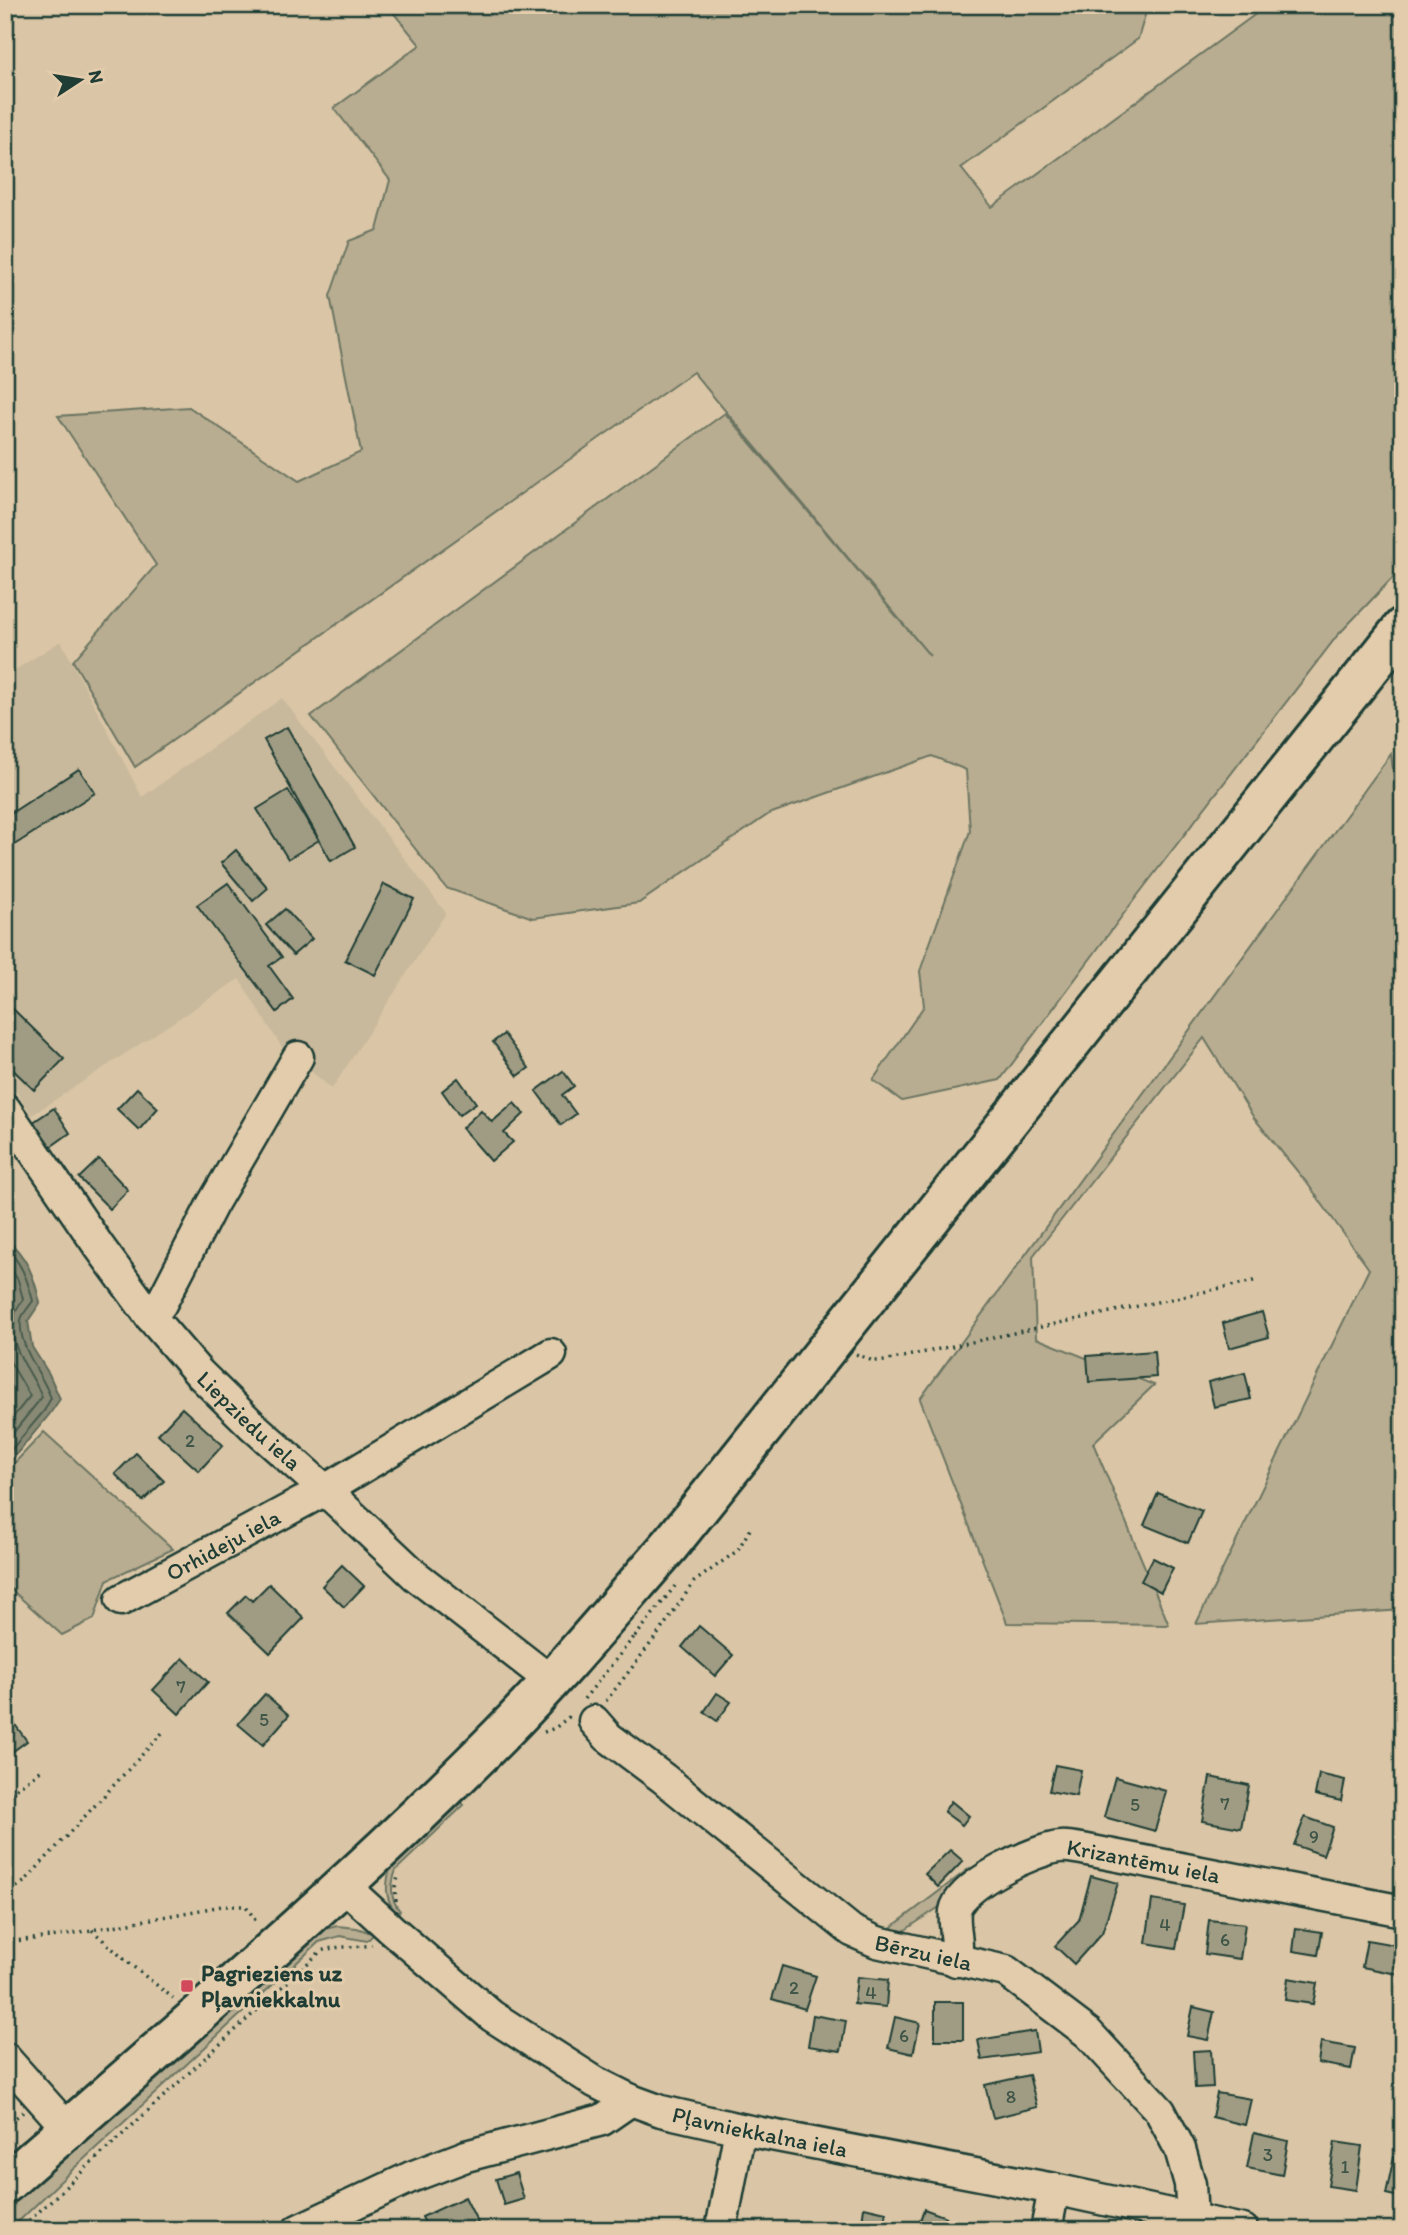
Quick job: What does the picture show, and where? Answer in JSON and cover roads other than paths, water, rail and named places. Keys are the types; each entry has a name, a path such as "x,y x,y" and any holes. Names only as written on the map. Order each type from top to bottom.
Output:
{"main road":[{"path":"5,2184 343,1885 451,1783 551,1681 670,1545 1403,627"}],"street":[{"path":"150,1316 161,1304 212,1205 298,1057"},
{"name":"Liepziedu iela","path":"5,1109 150,1316 217,1391 416,1576 551,1681"},
{"name":"Orhideju iela","path":"121,1600 326,1490 551,1354"},
{"name":"Bērzu iela","path":"594,1721 608,1737 852,1931 877,1942 1006,1971 1088,2033 1160,2111 1180,2149 1190,2184 1192,2220"},
{"name":"Krizantēmu iela","path":"956,1961 959,1949 955,1910 962,1898 999,1869 1060,1847 1403,1911"},
{"name":"Pļavniekkalna iela","path":"343,1885 492,2016 595,2082 631,2101 661,2111 740,2129 1054,2189 1243,2230"},
{"path":"5,2058 68,2129"},
{"path":"298,2230 411,2177 466,2156 602,2120 631,2101"},
{"path":"721,2230 740,2129"},
{"path":"1046,2230 1054,2189"}],"water":[{"path":"5,1238 24,1259 35,1284 40,1303 28,1321 32,1347 49,1374 60,1399 5,1468"}],"place":[{"name":"Pagrieziens uz Pļavniekkalnu","path":"187,1986"}]}
